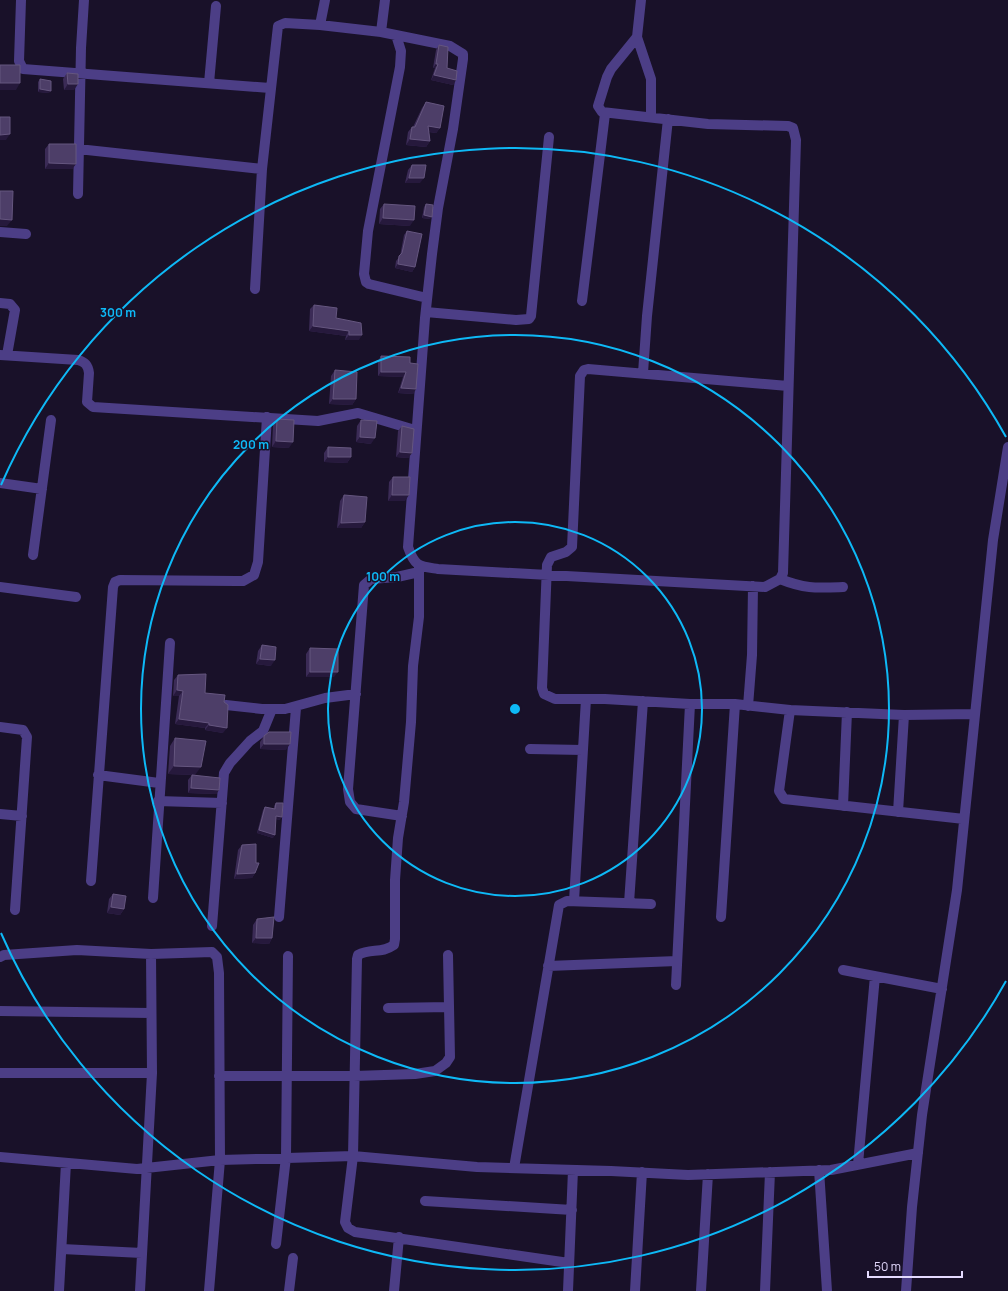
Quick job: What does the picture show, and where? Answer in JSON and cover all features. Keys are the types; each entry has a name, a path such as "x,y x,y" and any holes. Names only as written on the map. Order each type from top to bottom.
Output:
{"street":[{"path":"21,0 19,61 23,69 270,88"},
{"path":"78,194 80,74 84,0"},
{"path":"320,25 325,0"},
{"path":"381,32 385,0"},
{"path":"641,0 637,37 651,79 651,117"},
{"path":"209,83 216,6"},
{"path":"255,289 262,169 278,26 285,23 320,25 381,32 450,46 463,54 453,129 438,208 427,298 416,430 408,548 419,569 419,617 413,666 411,722 402,816 398,838 395,880 394,945 381,952 362,953 358,955 357,959 353,1156 345,1222 348,1228 355,1232 569,1263"},
{"path":"396,35 402,57 368,231 364,274 366,282 369,284 427,298"},
{"path":"402,816 356,809 350,802 348,789 365,582 370,579 397,577 419,569 438,569 765,587 780,579 783,573 796,140 795,132 788,126 715,124 605,114 600,111 598,106 607,77 637,37"},
{"path":"582,301 605,114"},
{"path":"643,373 647,316 668,119"},
{"path":"426,312 516,320 529,319 531,316 549,137"},
{"path":"78,149 262,169"},
{"path":"0,232 26,234"},
{"path":"0,303 10,304 15,310 4,355 78,360 83,362 88,368 89,372 87,402 93,407 318,421 358,414 416,430"},
{"path":"788,386 588,369 582,372 580,376 572,547 566,552 551,557 548,560 542,688 544,694 549,698 690,704 735,704 790,710 904,715 974,714"},
{"path":"91,881 113,587 115,582 120,580 243,581 254,575 258,562 267,417"},
{"path":"34,555 51,420"},
{"path":"906,1291 922,1115 957,890 993,540 1008,447"},
{"path":"0,483 42,489"},
{"path":"780,579 810,589 842,587"},
{"path":"748,706 752,655 753,586"},
{"path":"0,587 76,597"},
{"path":"153,898 158,802 170,643"},
{"path":"226,705 272,709 296,708 325,698 356,694"},
{"path":"574,901 586,699"},
{"path":"629,903 643,701"},
{"path":"676,985 690,704"},
{"path":"721,917 735,704"},
{"path":"279,917 296,708"},
{"path":"212,926 224,773 250,740 262,731 272,709"},
{"path":"790,710 780,791 781,796 789,800 964,818"},
{"path":"843,806 847,712"},
{"path":"898,812 904,715"},
{"path":"0,727 18,728 26,733 15,910"},
{"path":"530,749 583,750"},
{"path":"98,775 160,783"},
{"path":"158,802 222,803"},
{"path":"0,814 22,816"},
{"path":"514,1168 548,966 560,905 567,901 651,904"},
{"path":"0,957 4,954 77,950 150,954 212,952 217,956 219,974 220,1160 209,1291"},
{"path":"140,1291 148,1168 152,1073 150,954"},
{"path":"219,1076 354,1076 415,1074 435,1071 446,1063 450,1056 448,955"},
{"path":"276,1244 286,1157 288,956"},
{"path":"548,966 677,961"},
{"path":"843,970 942,989"},
{"path":"858,1164 875,976"},
{"path":"388,1008 449,1007"},
{"path":"0,1010 151,1013"},
{"path":"0,1073 152,1073"},
{"path":"0,1157 137,1169 220,1160 353,1156 477,1167 708,1174 819,1170 918,1153"},
{"path":"59,1291 66,1163"},
{"path":"568,1291 573,1170"},
{"path":"819,1170 828,1291"},
{"path":"635,1291 642,1172"},
{"path":"765,1291 770,1172"},
{"path":"701,1291 708,1174"},
{"path":"425,1201 572,1210"},
{"path":"394,1291 399,1238"},
{"path":"62,1249 142,1254"},
{"path":"289,1291 293,1258"}],"building":[{"path":"439,45 448,47 447,68 457,71 456,80 434,75 438,64 436,64"},
{"path":"0,65 20,65 20,83 0,83"},
{"path":"67,73 78,74 78,84 68,84"},
{"path":"40,79 51,81 51,91 40,89"},
{"path":"426,102 444,106 440,128 428,126 430,141 410,139 412,127 415,127"},
{"path":"0,117 10,117 10,134 0,135"},
{"path":"49,144 76,144 76,164 49,163"},
{"path":"412,165 426,165 424,178 409,178"},
{"path":"0,191 13,191 12,220 0,219"},
{"path":"384,204 415,206 414,220 383,218"},
{"path":"426,204 433,205 432,217 424,215"},
{"path":"407,231 422,234 415,267 398,264"},
{"path":"314,305 337,308 336,318 361,323 362,335 349,335 349,331 313,326"},
{"path":"381,356 410,357 410,363 418,364 416,389 401,388 406,372 381,372"},
{"path":"335,370 357,372 356,399 333,399"},
{"path":"277,419 294,420 293,442 276,441"},
{"path":"361,420 377,421 375,438 360,437"},
{"path":"402,426 414,429 412,453 400,452"},
{"path":"328,447 351,448 351,457 328,457"},
{"path":"393,477 410,477 409,495 392,495"},
{"path":"344,495 367,497 365,522 341,523"},
{"path":"262,645 276,647 275,660 260,659"},
{"path":"310,648 338,649 338,672 310,672"},
{"path":"206,674 205,693 225,695 224,702 228,705 227,728 209,725 209,723 179,719 183,691 177,690 178,675"},
{"path":"269,732 291,732 290,744 264,744 264,736"},
{"path":"175,738 206,741 201,767 174,766"},
{"path":"192,775 220,778 219,790 191,788"},
{"path":"276,803 283,803 282,817 276,816 275,835 259,830 265,807 275,809"},
{"path":"256,844 256,863 259,863 255,873 237,874 242,845"},
{"path":"113,894 126,896 124,909 111,907"},
{"path":"274,917 272,938 256,938 257,919"}]}
